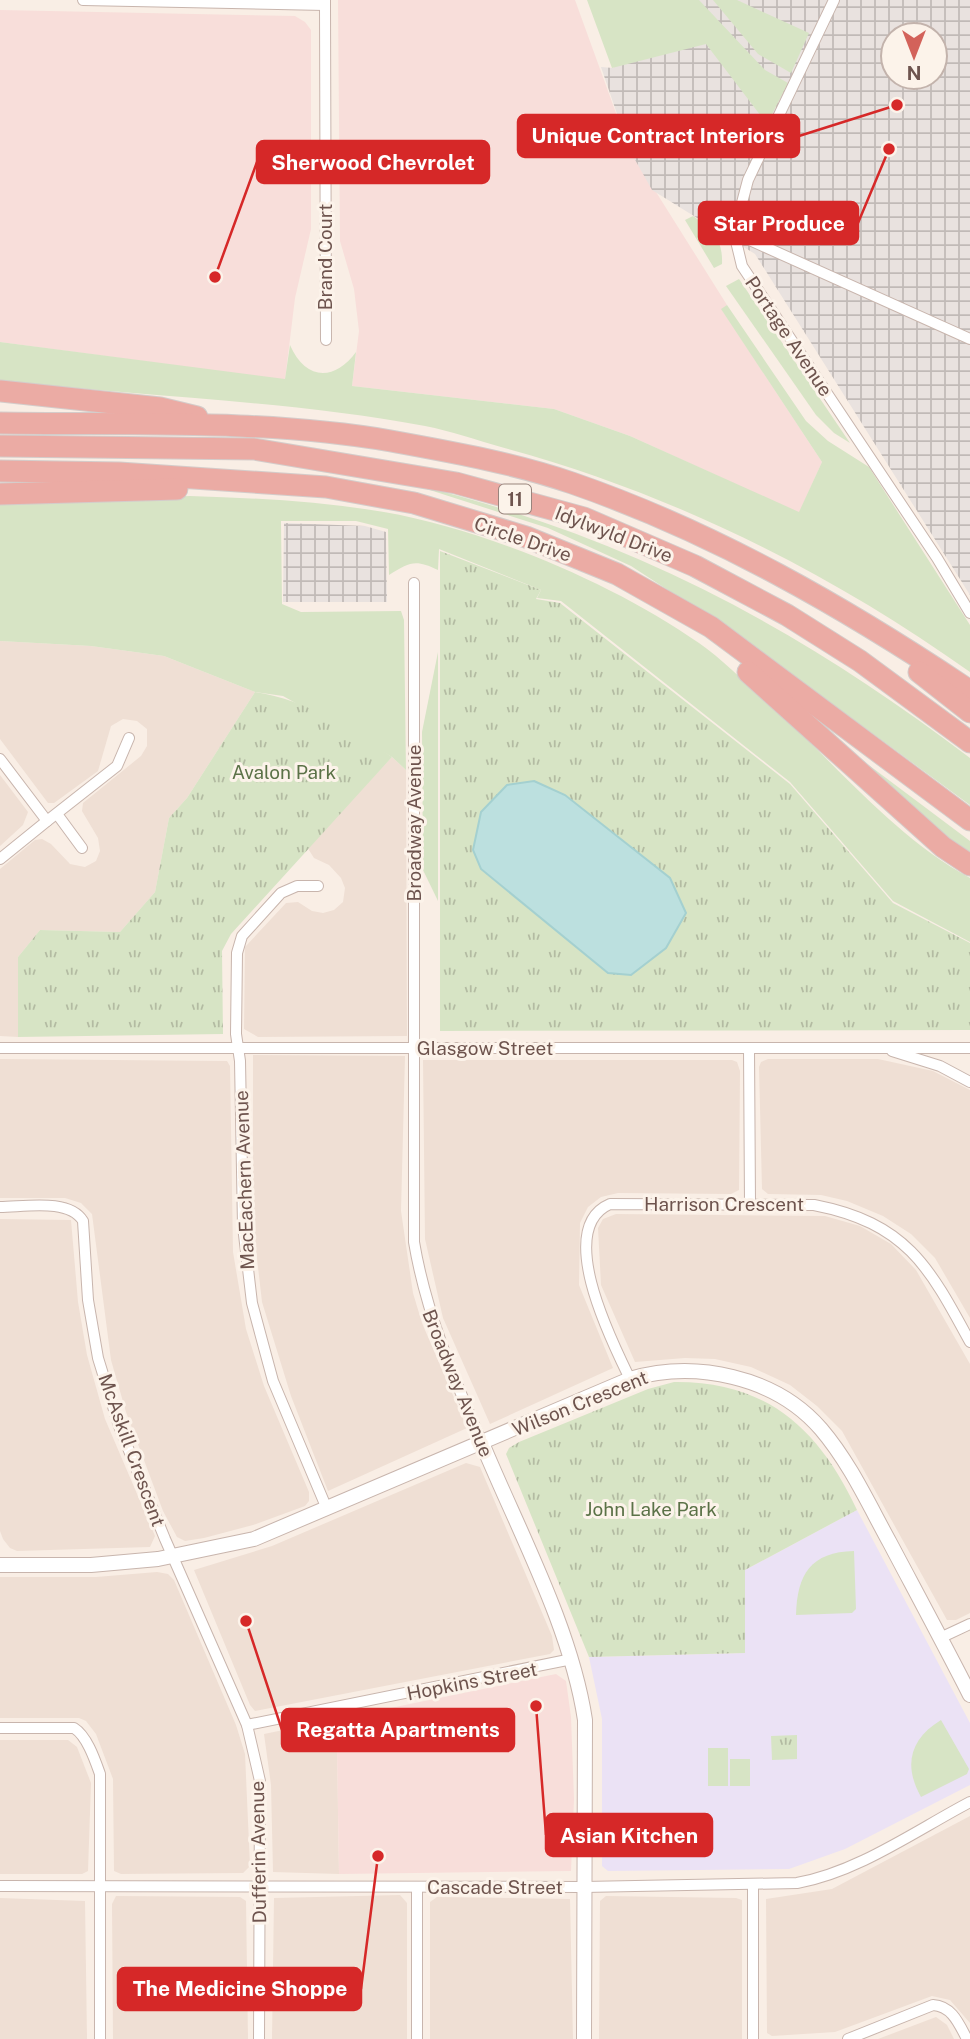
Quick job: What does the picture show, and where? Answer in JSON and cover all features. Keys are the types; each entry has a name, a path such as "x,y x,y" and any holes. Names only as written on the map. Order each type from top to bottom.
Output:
{"highway":[{"path":"0,391 160,408 233,426"},
{"name":"11","path":"0,423 233,426 389,441 488,460 570,482 660,516 767,568 970,691"},
{"name":"Idylwyld Drive","path":"0,446 254,449 456,483 584,518 695,566 786,615 860,661 970,742"},
{"name":"Circle Drive","path":"0,471 119,473 326,487 414,503 514,533 617,574 711,627 970,820"},
{"path":"0,494 277,484"},
{"path":"660,600 670,614 761,682 933,838 970,865"},
{"name":"11","path":"852,618 970,712"}],"street":[{"path":"83,0 325,3"},
{"name":"Portage Avenue","path":"834,0 748,180 734,233 742,266 937,558 970,613"},
{"name":"Brand Court","path":"325,3 326,340"},
{"path":"734,233 970,339"},
{"name":"Broadway Avenue","path":"414,583 415,1047 412,1206 422,1289 437,1338 572,1659 585,1720 584,2039"},
{"path":"0,859 117,766 129,738"},
{"path":"0,759 47,821"},
{"path":"57,814 82,848"},
{"name":"MacEachern Avenue","path":"318,886 298,886 281,893 242,936 237,953 237,1048 240,1061 243,1226 252,1303 273,1381 327,1508"},
{"name":"Glasgow Street","path":"0,1048 970,1048"},
{"path":"749,1048 750,1203"},
{"path":"883,1048 940,1066 970,1082"},
{"name":"Harrison Crescent","path":"630,1379 590,1286 588,1227 593,1215 610,1203 750,1203 814,1205 841,1210 876,1225 903,1241 926,1265 970,1342"},
{"name":"McAskill Crescent","path":"0,1207 64,1207 78,1213 83,1222 88,1300 98,1358 119,1426 173,1556"},
{"name":"Wilson Crescent","path":"0,1564 91,1565 173,1556 254,1539 630,1379 663,1372 726,1375 784,1398 807,1414 842,1456 970,1695"},
{"name":"Dufferin Avenue","path":"173,1556 247,1725 260,1781 259,2039"},
{"path":"940,1638 970,1624"},
{"name":"Hopkins Street","path":"247,1725 572,1659"},
{"path":"0,1728 74,1728 80,1732 100,1774 100,2039"},
{"name":"Cascade Street","path":"0,1886 752,1886 822,1878 970,1802"},
{"path":"752,1886 753,2039"},
{"path":"417,1887 417,2039"},
{"path":"848,2039 933,2005 949,2010 967,2039"}],"shaded area":[{"path":"338,0 575,0 629,149 727,305 722,310 822,462 799,513 630,436 554,409 352,386 359,331 354,289 340,241"},
{"path":"696,0 970,0 970,595 755,254 652,190 629,149 601,67 613,68"},
{"path":"0,10 295,16 305,22 311,30 311,229 295,298 285,380 0,342"},
{"path":"284,523 365,526 386,532 387,602 283,602"},
{"path":"0,641 91,646 164,656 255,692 187,798 169,818 155,892 120,932 40,930 18,957 18,1037 0,1036 0,869 35,840 42,839 51,844 70,864 85,867 96,861 100,851 98,838 82,811 83,803 141,756 147,746 147,729 137,721 123,719 111,726 98,771 54,803 48,803 0,739"},
{"path":"392,757 406,770 407,1036 258,1037 244,1029 245,947 286,903 298,902 312,911 323,913 334,910 343,902 345,888 341,878 329,865 314,858 307,847"},
{"path":"0,775 28,812 23,825 0,846"},
{"path":"253,1055 405,1056 401,1211 413,1293 422,1323 467,1428 328,1491 291,1396 262,1302 253,1223"},
{"path":"0,1059 227,1061 230,1066 233,1252 246,1329 264,1386 309,1492 309,1501 305,1506 253,1525 204,1538 185,1541 177,1537 163,1511 126,1412 111,1360 92,1214 81,1203 65,1198 0,1198"},
{"path":"768,1059 878,1059 933,1071 970,1090 970,1318 935,1258 911,1234 883,1216 847,1201 821,1195 768,1194 762,1189 759,1067 761,1062"},
{"path":"423,1060 732,1060 737,1062 740,1071 739,1190 731,1194 618,1193 601,1197 588,1207 580,1223 579,1285 613,1368 490,1424 443,1318 425,1239"},
{"path":"616,1214 825,1216 860,1226 891,1244 916,1270 970,1364 970,1613 956,1620 947,1620 842,1431 817,1406 790,1385 751,1367 715,1359 685,1358 635,1362 601,1285 598,1228 603,1219"},
{"path":"0,1219 71,1220 78,1302 87,1355 105,1419 155,1536 150,1547 17,1551 10,1548 3,1539 0,1531"},
{"path":"466,1463 480,1467 552,1636 554,1650 550,1654 255,1711 250,1705 194,1570 272,1546"},
{"path":"857,1510 970,1723 970,1785 845,1849 789,1869 608,1871 602,1866 602,1719 589,1657 745,1653 745,1570"},
{"path":"157,1572 168,1574 174,1580 236,1725 245,1754 250,1866 243,1873 121,1874 114,1871 113,1779 96,1734 86,1721 79,1718 0,1718 0,1577 96,1577"},
{"path":"556,1674 566,1681 571,1717 574,1799 571,1871 339,1874 337,1747 332,1720"},
{"path":"332,1720 337,1747 339,1874 273,1872 271,1785 264,1734"},
{"path":"0,1740 68,1740 77,1747 91,1783 88,1871 82,1874 0,1874"},
{"path":"970,1816 970,2023 950,2000 932,1996 835,2032 772,2036 767,2033 766,1899 832,1889"},
{"path":"400,1895 407,1903 407,2039 272,2039 274,1898"},
{"path":"116,1896 240,1897 246,1901 248,2039 113,2039 112,1904"},
{"path":"606,1896 742,1900 742,2039 599,2039 600,1901"},
{"path":"437,1897 570,1899 573,2039 430,2039 430,1902"},
{"path":"0,1898 85,1901 87,2039 0,2039"},
{"path":"936,2017 947,2025 954,2039 878,2039"}],"green space":[{"path":"587,0 699,0 765,70 788,83 767,124 706,44 612,68"},
{"path":"713,0 737,0 809,33 791,73 758,54"},
{"path":"693,216 711,231 721,248 722,264 714,268 685,220"},
{"path":"739,279 850,443 834,433 816,415 726,286"},
{"path":"727,305 806,421 828,441 869,467 970,625 970,672 916,635 804,568 686,511 564,465 444,430 372,417 0,380 0,342 285,379 290,345 304,365 320,373 339,368 356,352 352,386 554,409 630,436 799,512 822,462 721,309"},
{"path":"408,483 487,504 634,557 772,626 839,666 970,758 970,805 748,642 631,566 548,528"},
{"path":"190,496 336,505 424,520 548,562 589,580 665,621 724,663 913,840 970,878 970,942 893,901 790,782 561,601 537,598 541,590 439,549 438,570 418,563 402,567 389,575 388,529 356,521 281,521 282,604 301,612 401,611 404,620 406,770 392,757 283,696 255,692 164,656 91,646 0,641 0,503"},
{"path":"440,551 541,590 536,599 560,603 790,784 893,903 970,943 970,1030 440,1031"},
{"path":"438,652 438,901 423,870 422,732"},
{"name":"Avalon Park","path":"255,692 310,708 392,757 231,934 222,951 223,1034 18,1037 18,957 40,930 120,932 155,892 169,818 187,798"},
{"path":"822,730 970,841 970,856 957,848"},
{"name":"John Lake Park","path":"674,1382 707,1384 736,1390 763,1401 786,1415 807,1434 825,1456 857,1510 745,1570 745,1653 589,1657 506,1454 509,1448 519,1442 648,1389"},
{"path":"854,1551 856,1609 852,1613 796,1615 799,1588 809,1568 827,1556"},
{"path":"941,1720 969,1769 967,1774 921,1797 912,1774 913,1754 922,1736"},
{"path":"797,1735 797,1759 772,1760 771,1736"},
{"path":"708,1748 728,1748 728,1786 708,1786"},
{"path":"730,1759 750,1759 750,1786 730,1786"}],"water":[{"path":"534,781 565,795 670,878 686,913 666,948 631,975 608,973 481,869 473,850 481,812 507,785"}],"place":[{"name":"Unique Contract Interiors","path":"897,105"},
{"name":"Star Produce","path":"889,149"},
{"name":"Sherwood Chevrolet","path":"215,277"},
{"name":"Regatta Apartments","path":"246,1621"},
{"name":"Asian Kitchen","path":"536,1706"},
{"name":"The Medicine Shoppe","path":"378,1856"}]}
